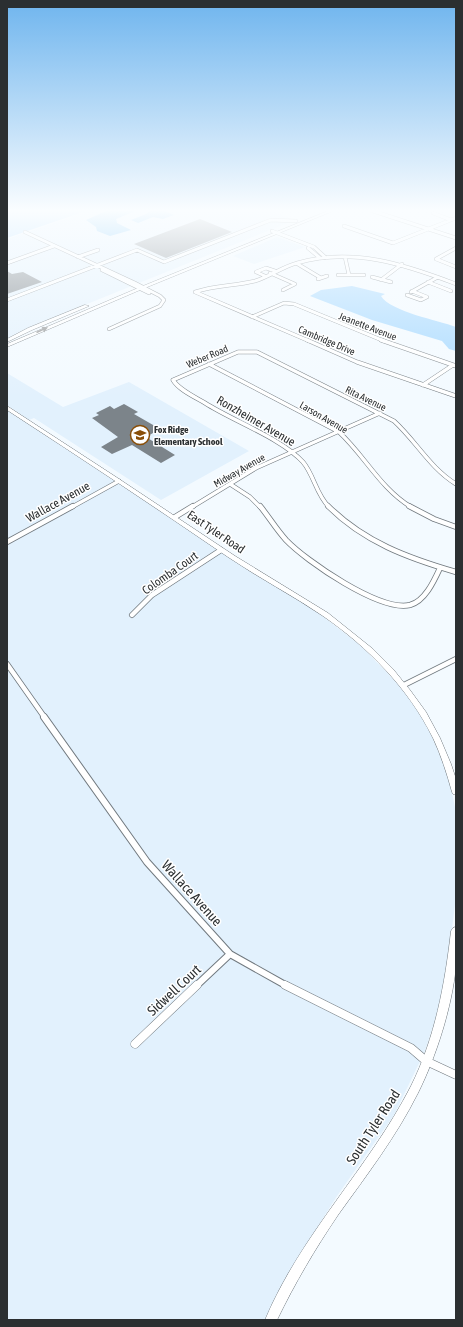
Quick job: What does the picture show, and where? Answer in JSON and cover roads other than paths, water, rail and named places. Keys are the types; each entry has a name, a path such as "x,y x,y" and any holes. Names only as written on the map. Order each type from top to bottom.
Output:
{"main road":[{"path":"7,341 40,324 174,273"},
{"path":"7,346 139,287"},
{"name":"East Tyler Road","path":"7,408 175,517 221,550 325,615 359,640 404,685"},
{"path":"404,685 425,715 441,744 456,792"},
{"name":"South Tyler Road","path":"271,1320 283,1293 321,1229 403,1110 437,1034 446,1006 456,932"}],"street":[{"path":"7,300 79,273"},
{"path":"108,329 164,304 164,300 111,273"},
{"path":"258,273 265,276 270,273 295,284 283,290"},
{"path":"313,273 321,278"},
{"path":"381,280 390,273"},
{"path":"427,273 456,284"},
{"path":"338,275 364,275"},
{"name":"Cambridge Drive","path":"265,276 255,280 220,284 195,292 351,360 456,396"},
{"path":"317,279 327,276"},
{"path":"372,277 391,282"},
{"path":"412,291 427,297 421,300 407,295 412,291 438,277"},
{"path":"428,282 451,291"},
{"name":"Jeanette Avenue","path":"252,317 284,303 294,304 368,336 454,365"},
{"name":"Weber Road","path":"174,382 173,380 178,377 238,352 250,351"},
{"name":"Rita Avenue","path":"250,351 257,352 380,413 404,429 417,443 432,466 456,484"},
{"name":"Larson Avenue","path":"209,364 339,432 352,443 377,478 395,496 419,512 456,527"},
{"path":"423,385 454,365"},
{"name":"Ronzheimer Avenue","path":"174,382 176,385 219,411 292,453 304,463 316,490 325,503 353,529 388,550 412,560 456,572"},
{"name":"Midway Avenue","path":"175,517 256,468 380,413"},
{"name":"Wallace Avenue","path":"7,542 119,481"},
{"path":"230,484 254,500 286,540 317,566 363,592 393,605 401,606 416,602 432,584 440,568"},
{"name":"Colomba Court","path":"132,615 152,595 221,550"},
{"path":"404,685 441,668 456,659"},
{"name":"Wallace Avenue","path":"7,664 147,862 230,954 277,981 411,1048 426,1060 456,1075"},
{"name":"Sidwell Court","path":"135,1044 230,954"}],"place":[{"name":"Fox Ridge Elementary School","path":"140,435"}]}
